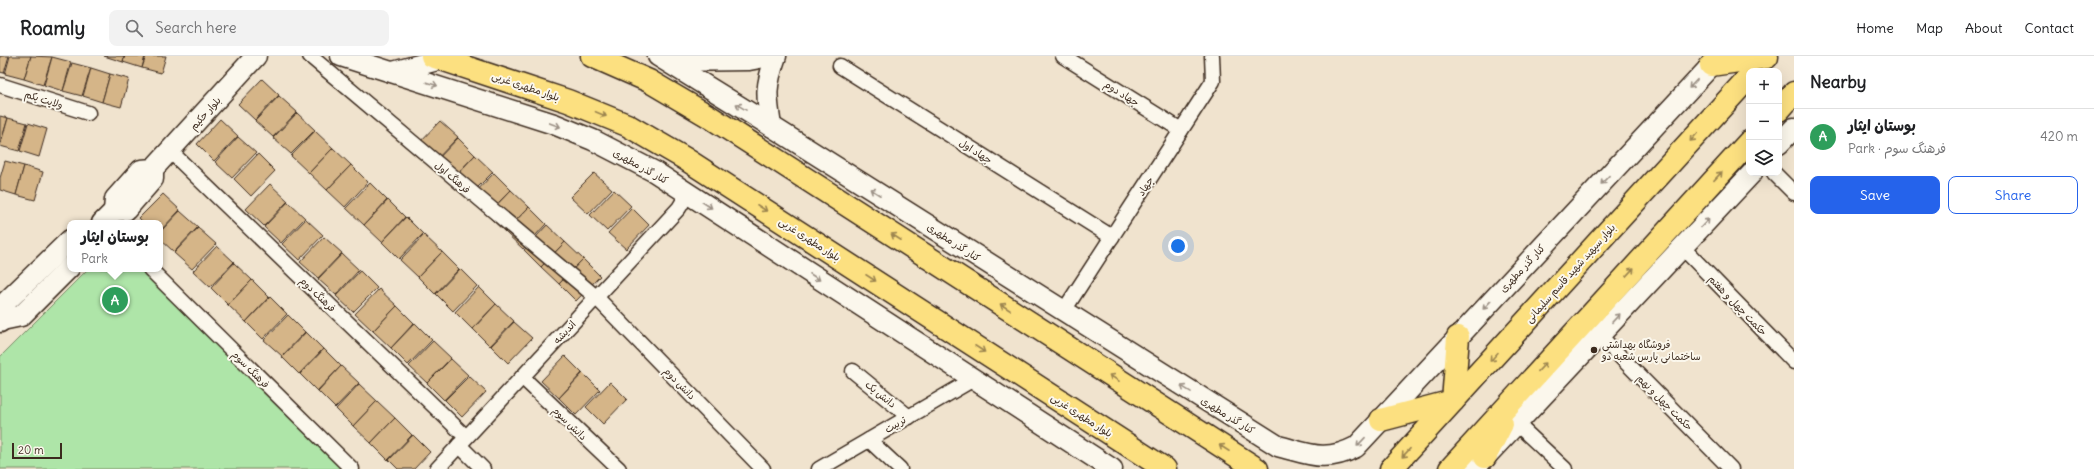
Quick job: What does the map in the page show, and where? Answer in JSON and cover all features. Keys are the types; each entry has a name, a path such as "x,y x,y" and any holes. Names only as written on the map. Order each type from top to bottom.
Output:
{"main road":[{"path":"592,56 649,81 710,117 1256,469"},
{"name":"بلوار مطهری غربی","path":"436,57 568,100 627,125 684,158 1165,469"},
{"path":"1716,61 1763,61"},
{"name":"بلوار سپهبد شهید قاسم سلیمانی","path":"1391,469 1746,80"},
{"path":"1782,107 1794,93"},
{"path":"1450,469 1746,145"},
{"path":"1381,420 1453,401 1458,337"},
{"path":"1479,463 1515,397"}],"street":[{"name":"بلوار حکیم","path":"106,220 115,199 142,170 153,169 256,56"},
{"name":"فرهنگ اول","path":"310,56 596,297"},
{"name":"کنار گذر مطهری","path":"341,56 554,124 593,140 655,172 972,380 1112,469"},
{"path":"663,59 749,60 770,56"},
{"path":"771,126 766,94 769,75 776,56"},
{"name":"جهاد دوم","path":"1063,56 1181,130"},
{"name":"جهاد","path":"1063,312 1213,81 1212,56"},
{"path":"393,72 436,57"},
{"name":"کنار گذر مطهری","path":"663,59 1278,446 1320,457 1341,455 1356,447 1716,61"},
{"name":"جهاد اول","path":"840,66 1112,237"},
{"name":"ولایت یکم","path":"0,85 88,113"},
{"path":"1782,141 1794,128"},
{"name":"فرهنگ دوم","path":"170,151 463,441 483,469"},
{"path":"1479,463 1749,176"},
{"path":"1777,176 1794,193"},
{"name":"اندیشه","path":"437,469 680,208 688,193"},
{"path":"67,243 6,302 1,321 21,316 67,270"},
{"name":"حکمت چهل و هفتم","path":"1682,247 1794,362"},
{"name":"فرهنگ سوم","path":"153,272 352,469"},
{"name":"دانش دوم","path":"596,297 763,469"},
{"name":"حکمت چهل و نهم","path":"1599,335 1730,469"},
{"name":"دانش یک","path":"853,372 909,417"},
{"name":"دانش سوم","path":"522,377 619,469"},
{"name":"تربیت","path":"819,469 972,380"},
{"path":"1516,423 1565,469"},
{"path":"869,440 900,469"},
{"path":"1278,446 1314,469"}],"green space":[{"path":"85,272 145,272 344,469 0,469 0,357"}],"building":[{"path":"0,56 9,56 4,73 0,72"},
{"path":"10,56 31,56 24,79 5,74"},
{"path":"31,56 52,57 43,85 24,79"},
{"path":"104,56 124,56 123,62"},
{"path":"125,56 145,56 142,68 123,62"},
{"path":"146,56 166,56 161,73 142,68"},
{"path":"52,57 71,62 63,91 44,85"},
{"path":"72,63 91,68 82,96 63,91"},
{"path":"91,68 110,74 102,102 83,96"},
{"path":"110,74 129,79 121,107 102,102"},
{"path":"262,79 279,95 255,120 238,104"},
{"path":"279,96 297,112 273,137 255,121"},
{"path":"297,113 315,130 291,154 273,138"},
{"path":"0,116 8,118 0,145"},
{"path":"8,118 27,123 19,151 0,146"},
{"path":"220,119 238,136 214,161 197,144"},
{"path":"440,121 458,137 434,162 416,146"},
{"path":"28,123 47,129 39,157 20,151"},
{"path":"315,131 333,148 309,173 291,156"},
{"path":"238,137 256,153 232,178 215,162"},
{"path":"458,138 475,155 452,179 434,163"},
{"path":"333,148 351,165 327,190 309,173"},
{"path":"258,154 275,171 251,196 234,179"},
{"path":"475,155 493,172 469,196 452,180"},
{"path":"5,161 24,166 16,195 0,190 0,178"},
{"path":"351,165 368,182 345,207 327,190"},
{"path":"24,166 43,172 35,200 16,195"},
{"path":"494,173 511,190 487,214 470,198"},
{"path":"594,173 612,189 588,214 570,197"},
{"path":"370,183 387,200 364,225 346,208"},
{"path":"270,184 288,201 264,226 246,209"},
{"path":"511,190 529,207 505,232 487,215"},
{"path":"614,190 631,206 607,231 590,215"},
{"path":"163,194 180,210 163,228 163,220 141,220 139,218"},
{"path":"388,200 405,217 382,242 364,225"},
{"path":"288,202 305,218 281,243 264,227"},
{"path":"529,207 546,224 523,249 505,232"},
{"path":"632,208 649,225 626,249 608,233"},
{"path":"180,211 198,227 174,252 163,242 163,229"},
{"path":"406,217 423,234 399,259 382,242"},
{"path":"306,219 323,235 299,260 282,244"},
{"path":"547,225 565,242 541,267 524,250"},
{"path":"198,228 216,244 192,269 174,253"},
{"path":"424,235 442,252 418,277 400,260"},
{"path":"324,237 342,253 318,278 300,262"},
{"path":"565,242 583,259 559,284 541,267"},
{"path":"217,246 234,262 210,287 193,271"},
{"path":"442,252 459,269 435,294 418,277"},
{"path":"342,254 359,270 336,295 318,279"},
{"path":"583,259 600,276 576,301 559,284"},
{"path":"234,263 252,280 228,305 211,288"},
{"path":"460,269 477,286 453,311 436,294"},
{"path":"360,271 377,288 353,312 336,296"},
{"path":"252,280 269,297 246,322 228,305"},
{"path":"479,287 496,304 472,329 455,312"},
{"path":"379,289 397,306 373,331 355,314"},
{"path":"270,297 287,314 263,339 246,322"},
{"path":"496,304 514,321 490,346 473,329"},
{"path":"397,306 414,323 391,348 373,331"},
{"path":"288,315 305,332 282,356 264,340"},
{"path":"514,322 532,338 508,363 491,346"},
{"path":"415,323 432,340 408,365 391,348"},
{"path":"306,332 323,349 299,374 282,357"},
{"path":"433,341 451,358 427,383 409,366"},
{"path":"324,349 341,366 317,391 300,374"},
{"path":"565,356 582,373 559,398 541,381"},
{"path":"451,359 468,375 444,400 427,383"},
{"path":"341,366 359,383 335,408 318,391"},
{"path":"583,373 600,390 576,415 559,398"},
{"path":"469,376 486,392 462,417 445,400"},
{"path":"610,382 627,399 603,424 586,407"},
{"path":"359,384 377,401 353,426 336,409"},
{"path":"377,401 395,418 371,443 353,426"},
{"path":"395,418 412,435 388,460 371,443"},
{"path":"413,435 430,452 414,469 398,469 389,460"}],"place":[{"name":"بوستان ایثار","path":"115,300"},
{"name":"فروشگاه بهداشتی ساختمانی پارس شعبه دو","path":"1594,350"}]}
